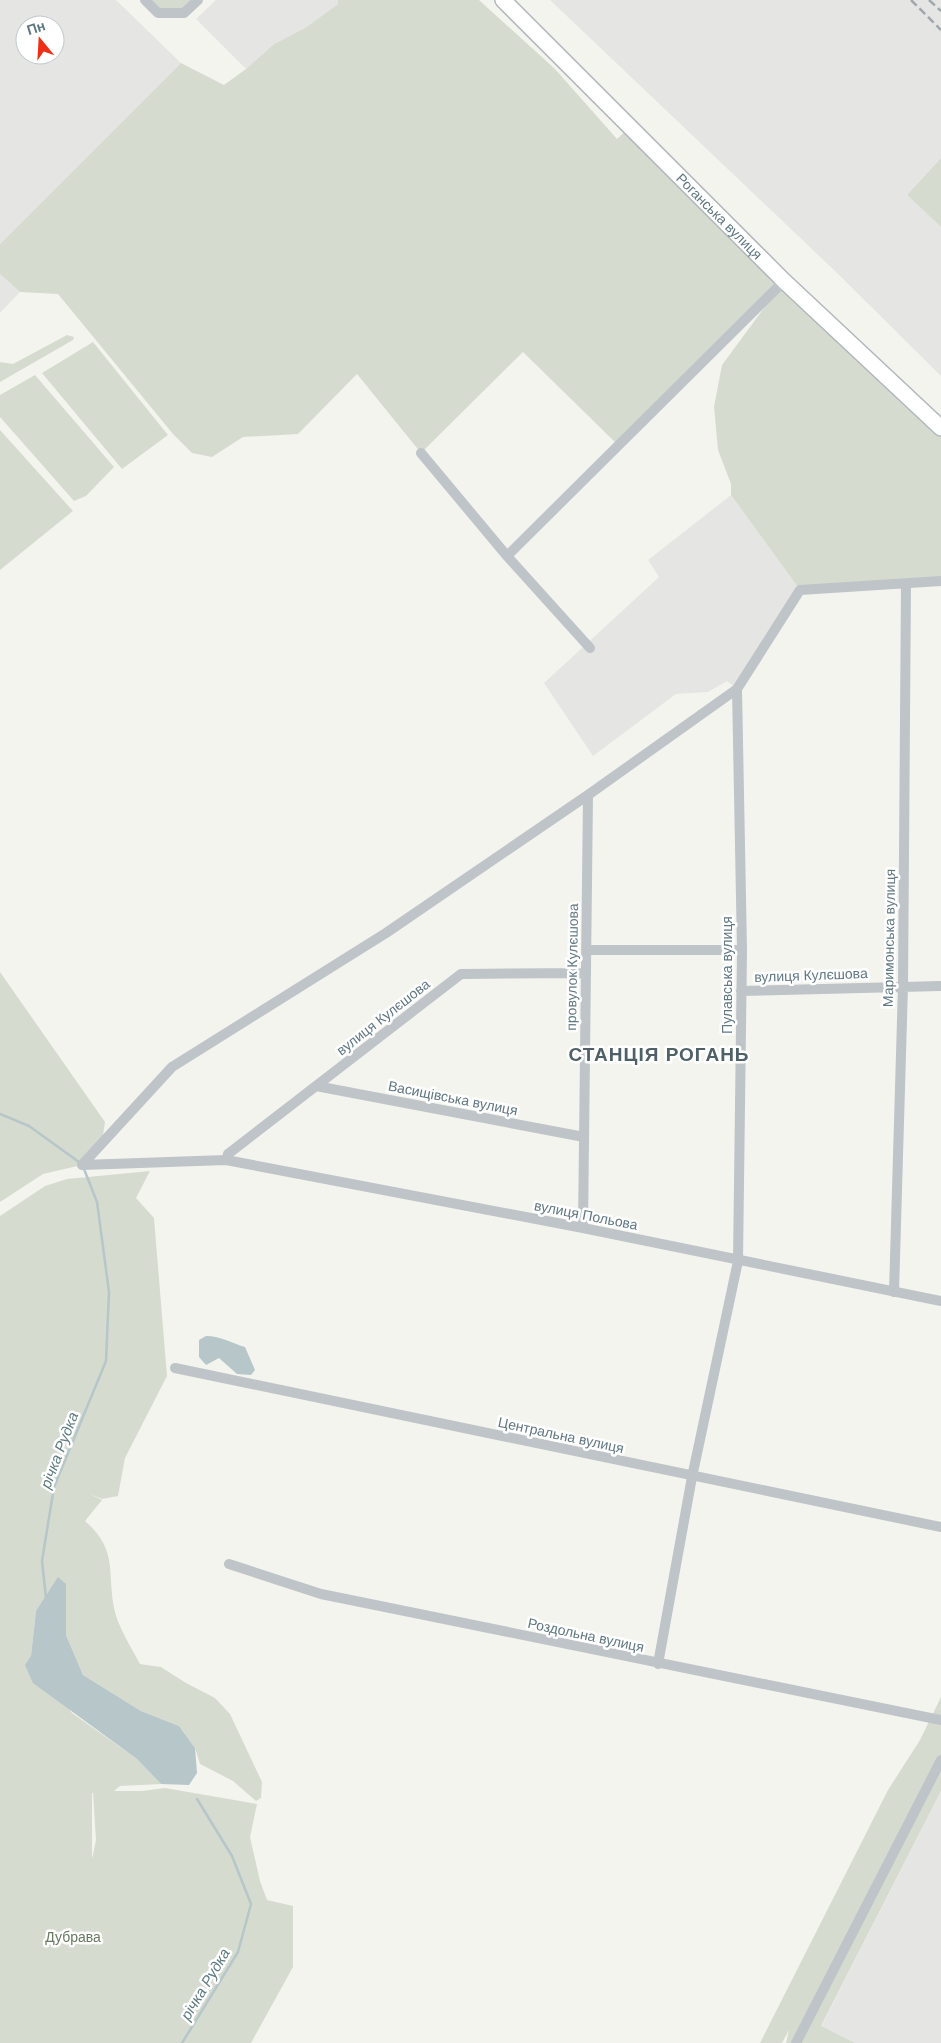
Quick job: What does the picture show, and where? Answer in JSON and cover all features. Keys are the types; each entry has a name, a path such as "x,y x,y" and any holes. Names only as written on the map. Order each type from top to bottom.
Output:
{"main road":[{"name":"Роганська вулиця","path":"503,0 784,281 941,428"}],"street":[{"path":"145,0 158,12 184,13 198,0"},
{"path":"507,556 784,281"},
{"path":"421,453 507,556 590,648"},
{"path":"588,795 737,689 800,590 941,581"},
{"name":"Маримонська вулиця","path":"894,1292 903,986 906,584"},
{"name":"Пулавська вулиця","path":"658,1664 692,1477 738,1261 742,950 737,689"},
{"name":"провулок Кулєшова","path":"583,1228 588,795"},
{"name":"вулиця Польова","path":"588,795 386,933 172,1067 82,1165 226,1160 583,1228 941,1301"},
{"path":"586,950 742,950"},
{"name":"вулиця Кулєшова","path":"226,1160 228,1154 461,974 586,973"},
{"name":"вулиця Кулєшова","path":"742,991 941,986"},
{"name":"Васищівська вулиця","path":"316,1086 584,1137"},
{"name":"Центральна вулиця","path":"175,1368 692,1477 941,1527"},
{"name":"Роздольна вулиця","path":"229,1564 321,1594 941,1720"},
{"path":"796,2043 941,1760"}],"shaded area":[{"path":"0,0 116,0 181,63 0,244"},
{"path":"216,0 338,0 338,4 305,28 274,44 246,69 196,19"},
{"path":"550,0 941,0 941,158 907,195 941,227 941,376 836,272"},
{"path":"0,274 20,292 0,313"},
{"path":"731,495 800,590 737,689 727,681 708,692 676,694 593,756 544,683 659,577 648,560"},
{"path":"206,1336 221,1338 245,1347 255,1370 251,1375 237,1374 219,1358 206,1365 199,1357 199,1340"},
{"path":"58,1577 66,1584 66,1635 83,1675 141,1711 179,1726 195,1748 197,1773 189,1785 161,1784 137,1759 33,1683 25,1665 31,1656 36,1611"},
{"path":"941,1791 941,2043 855,2043 821,2027"}],"green space":[{"path":"145,0 198,0 184,13 158,13"},
{"path":"338,0 479,0 555,69 617,139 630,127 941,428 941,581 800,590 731,495 731,484 718,450 714,407 722,365 781,285 619,446 523,352 421,453 357,374 298,434 243,437 212,457 192,453 173,434 58,294 20,292 0,274 0,244 181,63 224,85 246,69 274,44 305,28 338,4"},
{"path":"941,158 941,227 907,195"},
{"path":"67,335 74,337 73,340 0,382 0,362 13,364"},
{"path":"93,342 168,435 122,469 42,373"},
{"path":"35,375 114,467 86,496 74,501 0,417 0,395"},
{"path":"0,430 73,511 0,570"},
{"path":"0,972 105,1122 102,1142 82,1165 43,1174 0,1202"},
{"name":"Дубрава","path":"150,1171 136,1198 154,1218 167,1376 125,1458 118,1496 102,1499 90,1494 102,1500 85,1521 102,1541 107,1551 114,1608 118,1622 140,1664 161,1667 215,1698 230,1714 262,1782 261,1798 256,1801 233,1781 200,1764 195,1748 179,1726 141,1711 83,1675 66,1635 66,1584 36,1611 31,1656 72,1713 137,1759 161,1784 120,1786 114,1791 142,1791 165,1788 257,1804 250,1837 260,1881 267,1900 293,1906 293,1967 251,2043 0,2043 0,1216 45,1186 67,1179","holes":["92,1793 93,1793 96,1840 92,1859"]},
{"path":"941,1697 941,1791 821,2026 855,2043 786,2043 789,2030 782,2043 760,2043 888,1790 920,1740"}],"waterway":[{"name":"річка Рудка","path":"0,1114 29,1126 79,1162"},
{"name":"річка Рудка","path":"46,1598 42,1561 54,1487 106,1361 109,1292 97,1202 84,1169"},
{"name":"річка Рудка","path":"182,2043 238,1952 251,1904 232,1856 197,1799"}],"railway":[{"path":"911,0 941,30"},
{"path":"929,0 941,11"}],"district":[{"name":"СТАНЦІЯ РОГАНЬ","path":"659,1054"}]}
